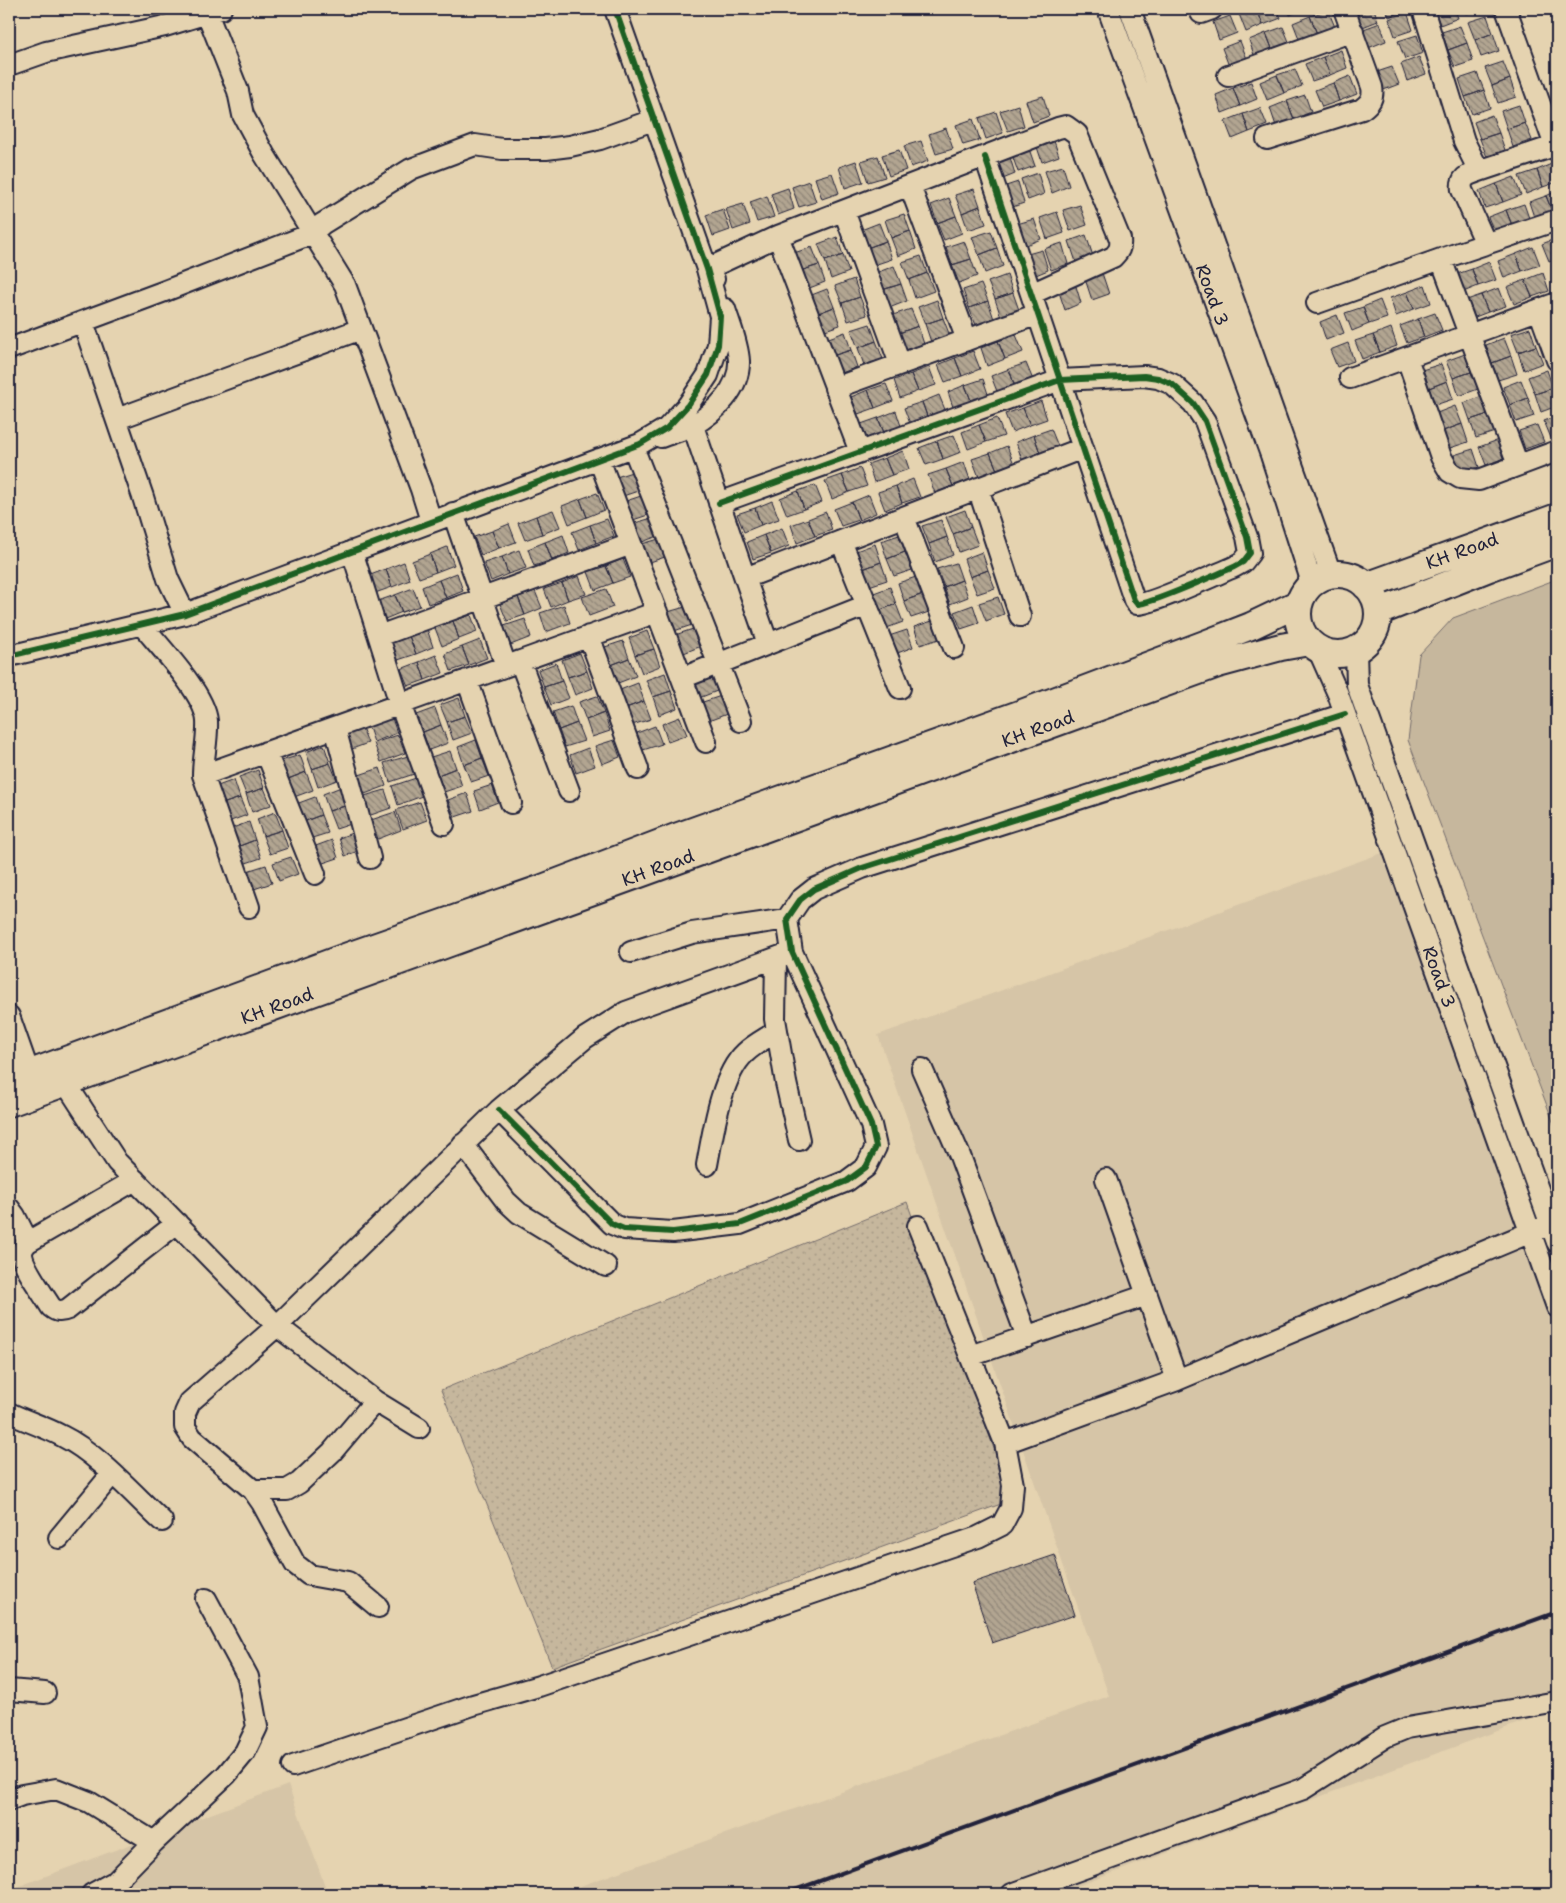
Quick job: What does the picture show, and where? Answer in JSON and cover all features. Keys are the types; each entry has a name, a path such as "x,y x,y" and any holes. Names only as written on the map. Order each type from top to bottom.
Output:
{"main road":[{"name":"KH Road","path":"1366,586 1557,518"},
{"name":"KH Road","path":"1378,612 1557,543"},
{"path":"1344,574 1356,578 1366,586 1374,598 1378,612 1373,634 1366,643 1356,650 1339,654 1328,653 1314,646 1301,630 1297,617 1314,587 1344,574"},
{"name":"KH Road","path":"9,1103 24,1083 348,956 540,889 676,837 1022,713 1251,626 1314,587"},
{"name":"KH Road","path":"24,1083 65,1082 1218,664 1281,647 1314,646"}],"street":[{"path":"615,9 707,269 720,316 718,345 708,375 688,405 667,428 636,445"},
{"name":"Road 3","path":"1108,9 1271,455 1314,587"},
{"name":"Road 3","path":"1130,9 1314,587"},
{"path":"1267,139 1362,109 1370,103 1373,95 1372,87 1344,9"},
{"path":"1423,9 1464,141 1478,171"},
{"path":"1486,244 1462,190 1461,184 1465,177 1556,146 1506,9"},
{"path":"9,65 46,52 165,26 214,11 244,115 264,154 345,285 421,489 431,521"},
{"path":"1228,76 1353,31"},
{"path":"9,349 312,234 322,224 411,169 475,145 502,149 546,149 570,146 600,139 653,120"},
{"path":"707,269 778,236 1066,126 1077,134 1120,239 1120,246 1118,252 1113,257 1031,294"},
{"path":"719,503 1060,380 1144,376 1158,378 1172,384 1193,403 1205,421 1247,537 1250,553 1244,562 1141,604 1137,604 1134,600 1060,380 1038,314 985,157"},
{"path":"910,186 967,340"},
{"path":"844,210 900,364"},
{"path":"1317,303 1557,220"},
{"path":"778,236 860,452"},
{"path":"1441,259 1518,466"},
{"path":"9,656 185,614 636,445 693,426 712,412 728,394 736,377 739,362 723,303 714,280 707,269"},
{"path":"1350,378 1548,307 1557,360"},
{"path":"835,388 1038,314"},
{"path":"82,322 143,497 168,579 185,614"},
{"path":"116,420 361,329"},
{"path":"1407,358 1441,457 1450,472 1460,478 1479,480 1557,451"},
{"path":"693,426 768,644"},
{"path":"636,445 718,664 742,721"},
{"path":"745,578 1083,448"},
{"path":"599,459 706,742"},
{"path":"978,488 1020,616"},
{"path":"453,513 483,599 569,791"},
{"path":"904,517 954,648"},
{"path":"841,541 900,688"},
{"path":"378,636 631,544"},
{"path":"352,551 400,704 444,824"},
{"path":"682,678 867,606"},
{"path":"203,776 657,612"},
{"path":"142,625 194,690 203,705 207,720 203,776 249,907"},
{"path":"589,636 638,769"},
{"name":"Road 3","path":"1314,646 1345,714 1557,1307"},
{"name":"Road 3","path":"1356,650 1357,685 1554,1233"},
{"path":"467,680 511,802"},
{"path":"799,1140 786,1083 775,1019 787,919 800,900 814,889 862,868 1345,714"},
{"path":"335,728 370,858"},
{"path":"266,752 315,874"},
{"path":"631,952 692,933 787,919"},
{"path":"378,1607 348,1582 309,1574 295,1564 253,1490 192,1438 185,1427 185,1413 190,1402 277,1326 499,1110 585,1038 626,1012 784,955"},
{"path":"499,1110 612,1224 624,1229 673,1232 740,1224 847,1181 866,1167 876,1147 871,1126 784,955"},
{"path":"9,1016 24,1083"},
{"path":"707,1164 714,1123 729,1076 745,1053 777,1031"},
{"path":"922,1069 960,1156 1027,1337"},
{"path":"65,1082 117,1162 277,1326 375,1401 419,1428"},
{"path":"463,1144 506,1201 519,1214 606,1266"},
{"path":"1106,1179 1177,1380"},
{"path":"135,1180 24,1246 22,1253 24,1262 51,1307 56,1311 63,1311 177,1223"},
{"path":"9,1208 28,1242"},
{"path":"293,1766 473,1705 539,1686 978,1537 1002,1525 1011,1508 1013,1485 1005,1443 918,1226"},
{"path":"1005,1443 1177,1380 1531,1232 1554,1233"},
{"path":"970,1356 1147,1295"},
{"path":"253,1490 287,1490 299,1483 332,1452 375,1401"},
{"path":"9,1413 63,1436 80,1447 162,1520"},
{"path":"59,1538 112,1474"},
{"path":"92,1894 116,1881 154,1842 226,1776 245,1752 257,1727 248,1677 206,1599"},
{"path":"9,1690 45,1693"},
{"path":"1012,1894 1303,1789 1385,1737 1407,1728 1557,1702"},
{"path":"9,1800 22,1795 56,1789 89,1802 154,1842"}],"shaded area":[{"path":"1557,579 1557,1132 1408,740 1419,655 1453,618"},
{"path":"1382,853 1557,1326 1557,1709 1056,1894 558,1894 1109,1696 878,1035"},
{"path":"907,1202 1012,1500 552,1667 441,1390"},
{"path":"288,1785 328,1894 9,1894 9,1890"}],"building":[{"path":"1257,9 1263,25 1246,32 1239,14"},
{"path":"1257,9 1277,9 1281,18 1263,25"},
{"path":"1288,9 1305,9 1290,15"},
{"path":"1374,9 1378,21 1360,28 1354,10"},
{"path":"1386,9 1407,9 1407,10 1389,17"},
{"path":"1434,9 1455,9 1458,18 1440,25"},
{"path":"1464,9 1480,9 1466,14"},
{"path":"1328,10 1335,27 1317,34 1310,16"},
{"path":"1407,12 1413,30 1395,36 1389,19"},
{"path":"1230,16 1237,33 1219,40 1213,22"},
{"path":"1310,16 1317,34 1300,41 1293,23"},
{"path":"1487,16 1493,33 1475,40 1468,22"},
{"path":"1380,23 1386,41 1368,48 1361,30"},
{"path":"1460,26 1467,43 1448,50 1442,32"},
{"path":"1283,27 1290,44 1273,51 1266,33"},
{"path":"1266,33 1273,51 1255,58 1249,40"},
{"path":"1493,33 1499,51 1481,57 1475,40"},
{"path":"1417,35 1423,53 1405,59 1398,41"},
{"path":"1240,41 1247,59 1229,66 1222,48"},
{"path":"1467,43 1473,61 1455,67 1448,50"},
{"path":"1341,50 1347,68 1330,75 1323,57"},
{"path":"1323,57 1330,75 1312,81 1305,64"},
{"path":"1419,57 1426,74 1407,81 1401,64"},
{"path":"1503,62 1510,79 1492,86 1485,68"},
{"path":"1392,67 1399,84 1381,91 1374,73"},
{"path":"1295,69 1302,86 1284,93 1277,75"},
{"path":"1477,73 1484,90 1465,97 1459,79"},
{"path":"1277,75 1284,93 1267,100 1260,82"},
{"path":"1350,76 1357,94 1339,101 1333,83"},
{"path":"1510,79 1516,97 1498,103 1492,86"},
{"path":"1251,82 1257,99 1240,106 1233,88"},
{"path":"1333,83 1339,101 1322,107 1315,90"},
{"path":"1233,88 1240,106 1222,113 1216,95"},
{"path":"1484,90 1490,108 1472,114 1465,97"},
{"path":"1305,95 1311,112 1294,119 1287,101"},
{"path":"1043,96 1049,116 1033,122 1026,101"},
{"path":"1287,101 1294,119 1276,126 1270,108"},
{"path":"1018,105 1024,126 1008,131 1000,111"},
{"path":"1519,105 1525,123 1507,129 1501,111"},
{"path":"1260,108 1267,125 1249,132 1243,114"},
{"path":"996,112 1003,133 986,139 979,118"},
{"path":"1243,114 1249,132 1232,139 1225,121"},
{"path":"1492,115 1499,133 1480,139 1474,122"},
{"path":"973,119 980,140 963,145 956,125"},
{"path":"1525,123 1532,140 1513,147 1507,129"},
{"path":"946,128 953,149 936,154 929,134"},
{"path":"1499,133 1505,150 1487,157 1480,139"},
{"path":"1052,135 1059,156 1042,162 1035,141"},
{"path":"921,141 928,161 911,167 904,146"},
{"path":"1028,146 1035,166 1018,172 1011,152"},
{"path":"899,150 906,170 889,176 882,155"},
{"path":"1009,154 1015,174 998,181 991,159"},
{"path":"878,156 885,177 868,182 861,161"},
{"path":"856,161 863,182 845,188 839,167"},
{"path":"1554,163 1557,171 1557,182 1543,187 1537,170"},
{"path":"1063,166 1069,186 1052,193 1045,171"},
{"path":"1537,170 1543,187 1526,194 1519,176"},
{"path":"832,173 839,193 822,199 815,178"},
{"path":"1038,173 1044,194 1028,200 1021,179"},
{"path":"1514,177 1521,195 1503,202 1496,184"},
{"path":"809,181 816,202 799,207 792,187"},
{"path":"1018,182 1024,203 1007,209 1000,188"},
{"path":"1496,184 1503,202 1485,208 1479,191"},
{"path":"788,188 794,209 778,215 771,194"},
{"path":"974,189 980,206 962,213 955,195"},
{"path":"1557,191 1557,211 1553,213 1546,196"},
{"path":"767,196 774,217 757,222 750,202"},
{"path":"1546,196 1553,213 1535,220 1529,202"},
{"path":"949,198 956,216 937,223 931,205"},
{"path":"743,204 750,224 733,230 726,209"},
{"path":"1524,204 1530,221 1513,228 1506,210"},
{"path":"1080,205 1087,225 1070,231 1063,210"},
{"path":"980,206 986,224 968,230 962,213"},
{"path":"723,209 730,230 713,236 706,215"},
{"path":"1506,210 1513,228 1495,234 1488,217"},
{"path":"1057,212 1064,233 1047,239 1040,218"},
{"path":"904,214 910,231 891,238 885,220"},
{"path":"956,216 962,233 944,240 937,223"},
{"path":"1034,219 1041,239 1024,246 1017,224"},
{"path":"879,223 886,241 867,248 861,230"},
{"path":"910,231 916,249 898,256 891,238"},
{"path":"991,231 997,248 979,255 972,237"},
{"path":"1086,235 1093,256 1076,262 1069,241"},
{"path":"837,237 843,255 825,261 818,244"},
{"path":"1557,238 1557,258 1549,261 1542,244"},
{"path":"886,241 892,259 874,265 867,248"},
{"path":"964,241 971,259 952,265 946,247"},
{"path":"1062,243 1068,264 1051,270 1044,249"},
{"path":"812,247 819,265 800,271 794,253"},
{"path":"1533,247 1540,265 1522,271 1516,254"},
{"path":"997,248 1003,266 985,273 979,255"},
{"path":"1042,250 1048,270 1031,277 1024,255"},
{"path":"1516,254 1522,271 1504,278 1498,261"},
{"path":"843,255 849,272 831,279 825,261"},
{"path":"921,256 927,273 909,280 902,262"},
{"path":"971,259 977,276 959,283 952,265"},
{"path":"1489,262 1496,280 1478,286 1472,269"},
{"path":"819,265 825,282 807,289 800,271"},
{"path":"894,266 901,284 882,290 876,273"},
{"path":"1557,268 1557,284 1552,270"},
{"path":"1472,269 1478,286 1461,293 1454,275"},
{"path":"927,273 934,291 915,298 909,280"},
{"path":"1102,273 1109,294 1092,300 1085,279"},
{"path":"1543,273 1549,291 1532,297 1525,280"},
{"path":"1007,275 1013,293 995,299 988,282"},
{"path":"854,279 860,297 842,303 835,286"},
{"path":"1525,280 1532,297 1514,304 1507,287"},
{"path":"1075,283 1081,303 1065,310 1058,289"},
{"path":"901,284 907,301 889,308 882,290"},
{"path":"981,284 988,301 969,308 963,290"},
{"path":"1425,285 1431,303 1414,309 1407,292"},
{"path":"1499,288 1506,306 1488,312 1481,295"},
{"path":"827,289 834,307 816,314 809,296"},
{"path":"1407,292 1414,309 1396,316 1390,298"},
{"path":"1013,293 1019,310 1001,317 995,299"},
{"path":"1481,295 1488,312 1470,319 1464,301"},
{"path":"860,297 867,315 848,321 842,303"},
{"path":"937,300 943,318 925,324 918,307"},
{"path":"1380,300 1387,318 1369,324 1363,307"},
{"path":"988,301 994,319 976,325 969,308"},
{"path":"834,307 840,325 822,331 816,314"},
{"path":"1363,307 1369,324 1352,331 1345,313"},
{"path":"911,309 918,326 899,333 893,315"},
{"path":"1435,313 1442,330 1424,337 1418,319"},
{"path":"1337,315 1344,333 1326,340 1320,322"},
{"path":"943,318 950,336 931,342 925,324"},
{"path":"1418,319 1424,337 1407,343 1400,326"},
{"path":"870,324 876,341 858,348 851,330"},
{"path":"918,326 924,344 906,350 899,333"},
{"path":"1391,328 1397,346 1380,352 1373,335"},
{"path":"1530,328 1536,346 1518,352 1511,334"},
{"path":"845,332 851,350 832,356 826,339"},
{"path":"1016,335 1023,352 1005,359 998,341"},
{"path":"1373,335 1380,352 1362,359 1355,341"},
{"path":"1504,338 1511,356 1492,363 1486,345"},
{"path":"876,341 883,359 864,365 858,348"},
{"path":"998,341 1005,359 987,366 981,348"},
{"path":"1348,343 1354,361 1337,367 1330,350"},
{"path":"1536,346 1543,363 1524,370 1518,352"},
{"path":"851,350 857,367 839,374 832,356"},
{"path":"973,351 980,369 962,376 955,358"},
{"path":"1465,354 1471,372 1453,378 1446,361"},
{"path":"1511,356 1517,374 1498,380 1492,363"},
{"path":"955,358 962,376 945,382 938,365"},
{"path":"1026,363 1033,380 1015,387 1009,369"},
{"path":"1441,364 1447,381 1429,388 1422,370"},
{"path":"929,367 936,385 918,391 911,374"},
{"path":"1009,369 1015,387 998,394 991,376"},
{"path":"1547,370 1553,388 1535,394 1528,377"},
{"path":"1471,372 1478,389 1459,396 1453,378"},
{"path":"911,374 918,391 900,398 894,380"},
{"path":"983,379 989,397 972,403 965,385"},
{"path":"1521,380 1528,398 1510,405 1503,387"},
{"path":"1447,381 1453,399 1435,405 1429,388"},
{"path":"886,384 893,401 875,408 868,390"},
{"path":"965,385 972,403 954,410 948,392"},
{"path":"1553,388 1557,399 1557,406 1541,412 1535,394"},
{"path":"868,390 875,408 858,414 851,397"},
{"path":"939,395 946,412 928,419 922,402"},
{"path":"1482,396 1488,414 1470,420 1464,403"},
{"path":"1528,398 1534,416 1516,422 1510,405"},
{"path":"1041,401 1047,419 1030,425 1023,408"},
{"path":"922,402 928,419 911,426 904,408"},
{"path":"1455,406 1462,424 1443,431 1437,413"},
{"path":"1023,408 1030,425 1012,432 1005,414"},
{"path":"896,411 902,429 885,435 878,418"},
{"path":"1488,414 1495,432 1476,438 1470,420"},
{"path":"1557,416 1557,436 1551,438 1544,421"},
{"path":"878,418 885,435 867,442 861,424"},
{"path":"997,418 1004,436 986,442 979,425"},
{"path":"1462,424 1468,442 1450,448 1443,431"},
{"path":"979,425 986,442 968,449 962,432"},
{"path":"1537,425 1544,442 1525,449 1519,431"},
{"path":"1051,429 1058,446 1040,453 1034,435"},
{"path":"954,435 961,452 943,459 937,441"},
{"path":"1034,435 1040,453 1022,460 1016,442"},
{"path":"1498,440 1504,458 1486,465 1479,447"},
{"path":"937,441 943,459 926,465 919,448"},
{"path":"1007,446 1014,464 997,470 990,453"},
{"path":"1473,449 1479,467 1461,473 1454,455"},
{"path":"903,451 909,469 892,475 885,458"},
{"path":"990,453 997,470 979,477 972,459"},
{"path":"885,458 892,475 874,482 868,464"},
{"path":"964,462 970,480 953,486 946,469"},
{"path":"860,468 867,486 849,492 842,475"},
{"path":"946,469 953,486 935,493 928,475"},
{"path":"635,471 641,490 617,498 610,479"},
{"path":"842,475 849,492 832,499 825,481"},
{"path":"913,479 920,497 902,503 896,486"},
{"path":"815,485 822,502 804,509 798,491"},
{"path":"896,486 902,503 885,510 878,492"},
{"path":"798,491 804,509 787,515 780,498"},
{"path":"597,493 604,510 587,517 580,499"},
{"path":"644,495 651,514 627,522 620,503"},
{"path":"869,495 876,513 859,520 852,502"},
{"path":"580,499 587,517 569,524 562,506"},
{"path":"772,501 779,519 761,525 755,508"},
{"path":"852,502 859,520 841,526 834,509"},
{"path":"755,508 761,525 744,532 737,514"},
{"path":"553,510 560,527 542,534 536,516"},
{"path":"965,510 971,527 953,534 946,517"},
{"path":"826,512 832,530 815,536 808,519"},
{"path":"536,516 542,534 525,540 518,523"},
{"path":"652,518 658,536 634,545 628,525"},
{"path":"607,519 614,536 596,543 590,525"},
{"path":"808,519 815,536 797,543 791,525"},
{"path":"941,520 947,537 929,544 922,526"},
{"path":"509,524 516,542 499,548 492,531"},
{"path":"590,525 596,543 579,550 572,532"},
{"path":"971,527 978,545 959,552 953,534"},
{"path":"782,528 789,546 771,553 764,535"},
{"path":"492,531 499,548 481,555 474,537"},
{"path":"563,535 569,553 552,560 545,542"},
{"path":"764,535 771,553 753,559 747,542"},
{"path":"899,535 905,552 887,559 881,541"},
{"path":"947,537 953,555 935,562 929,544"},
{"path":"659,539 665,557 641,565 635,546"},
{"path":"545,542 552,560 534,566 528,549"},
{"path":"875,544 881,562 863,569 856,551"},
{"path":"447,547 454,565 436,572 430,554"},
{"path":"519,550 526,568 508,574 502,557"},
{"path":"905,552 912,570 894,576 887,559"},
{"path":"982,552 988,570 970,577 964,559"},
{"path":"430,554 436,572 419,578 412,561"},
{"path":"502,557 508,574 491,581 484,563"},
{"path":"623,559 630,577 613,583 606,566"},
{"path":"404,562 410,580 392,587 386,569"},
{"path":"881,562 887,580 869,586 863,569"},
{"path":"956,563 962,580 944,587 937,569"},
{"path":"606,566 613,583 595,590 588,572"},
{"path":"386,569 392,587 375,593 368,576"},
{"path":"988,570 995,588 977,594 970,577"},
{"path":"457,573 463,591 446,598 439,580"},
{"path":"579,576 586,594 568,600 562,583"},
{"path":"916,577 923,594 904,601 898,583"},
{"path":"439,580 446,598 428,604 422,587"},
{"path":"962,580 968,597 950,604 944,587"},
{"path":"562,583 568,600 551,607 544,589"},
{"path":"890,587 896,604 878,611 871,594"},
{"path":"413,588 420,606 402,612 395,595"},
{"path":"606,589 613,607 589,616 582,597"},
{"path":"535,591 542,608 525,615 518,597"},
{"path":"923,594 929,612 911,618 904,601"},
{"path":"395,595 402,612 385,619 378,601"},
{"path":"518,597 525,615 507,621 500,604"},
{"path":"998,597 1004,614 986,621 979,603"},
{"path":"896,604 903,622 884,629 878,611"},
{"path":"564,605 570,623 546,632 540,613"},
{"path":"973,605 979,623 961,629 954,612"},
{"path":"685,607 692,625 668,633 661,614"},
{"path":"471,615 477,632 459,639 453,621"},
{"path":"525,619 531,637 508,646 501,627"},
{"path":"453,621 459,639 442,646 435,628"},
{"path":"932,621 939,639 920,645 914,627"},
{"path":"427,629 433,647 416,654 409,636"},
{"path":"693,629 699,647 676,656 669,637"},
{"path":"907,630 913,647 895,654 889,636"},
{"path":"647,631 654,649 635,655 629,638"},
{"path":"409,636 416,654 398,660 391,643"},
{"path":"480,640 487,658 469,665 462,647"},
{"path":"623,641 629,658 611,665 605,647"},
{"path":"462,647 469,665 451,671 445,654"},
{"path":"654,649 660,666 642,673 635,655"},
{"path":"580,653 587,671 568,677 562,660"},
{"path":"436,655 443,673 425,680 419,662"},
{"path":"629,658 636,676 618,683 611,665"},
{"path":"419,662 425,680 408,686 401,669"},
{"path":"556,663 562,681 544,687 538,670"},
{"path":"587,671 593,688 575,695 568,677"},
{"path":"665,673 671,691 653,697 646,680"},
{"path":"711,673 717,691 694,700 687,681"},
{"path":"562,681 569,698 551,705 544,687"},
{"path":"638,683 644,701 626,708 620,690"},
{"path":"671,691 677,708 659,715 653,697"},
{"path":"597,696 604,713 586,720 579,702"},
{"path":"721,696 727,714 703,723 697,704"},
{"path":"459,698 465,716 447,722 440,705"},
{"path":"644,701 651,719 632,725 626,708"},
{"path":"571,706 577,723 559,730 553,712"},
{"path":"435,708 441,725 423,732 416,715"},
{"path":"604,713 610,731 592,737 586,720"},
{"path":"391,715 397,733 374,742 367,722"},
{"path":"465,716 472,733 453,740 447,722"},
{"path":"680,717 687,735 668,742 662,724"},
{"path":"577,723 584,741 565,747 559,730"},
{"path":"361,725 368,743 344,752 337,733"},
{"path":"441,725 448,743 429,750 423,732"},
{"path":"655,726 662,744 643,750 637,733"},
{"path":"398,735 405,753 381,762 374,743"},
{"path":"476,740 482,758 464,765 458,747"},
{"path":"614,740 620,757 602,764 595,746"},
{"path":"324,745 330,763 312,769 306,752"},
{"path":"588,748 595,766 576,773 570,755"},
{"path":"450,751 456,768 438,775 431,757"},
{"path":"300,755 306,772 288,779 281,761"},
{"path":"408,756 414,774 390,782 384,763"},
{"path":"482,758 489,776 471,782 464,765"},
{"path":"330,763 337,780 318,787 312,769"},
{"path":"380,768 386,786 362,795 356,776"},
{"path":"456,768 462,786 444,792 438,775"},
{"path":"258,770 264,788 246,794 239,777"},
{"path":"306,772 313,790 294,797 288,779"},
{"path":"416,778 422,796 398,805 392,786"},
{"path":"234,780 240,798 222,804 215,787"},
{"path":"492,785 498,802 480,809 474,791"},
{"path":"341,787 348,805 329,811 323,794"},
{"path":"264,788 271,805 252,812 246,794"},
{"path":"385,790 391,808 368,816 361,797"},
{"path":"467,793 473,811 455,817 448,800"},
{"path":"315,797 321,815 303,822 296,804"},
{"path":"240,798 247,815 228,822 222,804"},
{"path":"420,802 427,820 403,829 396,810"},
{"path":"348,805 354,823 336,829 329,811"},
{"path":"275,812 282,830 263,836 257,819"},
{"path":"395,812 401,830 378,839 371,820"},
{"path":"321,815 328,833 309,839 303,822"},
{"path":"249,822 255,840 237,847 230,829"},
{"path":"282,830 288,848 270,854 263,836"},
{"path":"357,831 363,849 345,856 339,838"},
{"path":"255,840 261,858 243,864 237,847"},
{"path":"332,840 338,858 320,864 313,847"},
{"path":"291,857 298,874 279,881 273,863"},
{"path":"266,865 272,883 254,889 247,871"},
{"path":"1055,1555 1075,1615 992,1643 972,1583"}],"railway":[{"path":"784,1894 1557,1612"}],"cycle path":[{"path":"9,656 185,614 640,444 667,428 688,405 708,375 718,345 720,316 707,269 615,9"},
{"path":"719,503 1060,380 1144,376 1158,378 1172,384 1193,403 1205,421 1247,537 1250,553 1243,562 1234,567 1155,600 1137,604 1134,600 985,157"},
{"path":"499,1110 612,1224 624,1229 673,1232 740,1224 847,1181 866,1167 876,1147 871,1125 792,952 787,919 800,900 814,889 862,868 1345,714"}]}
